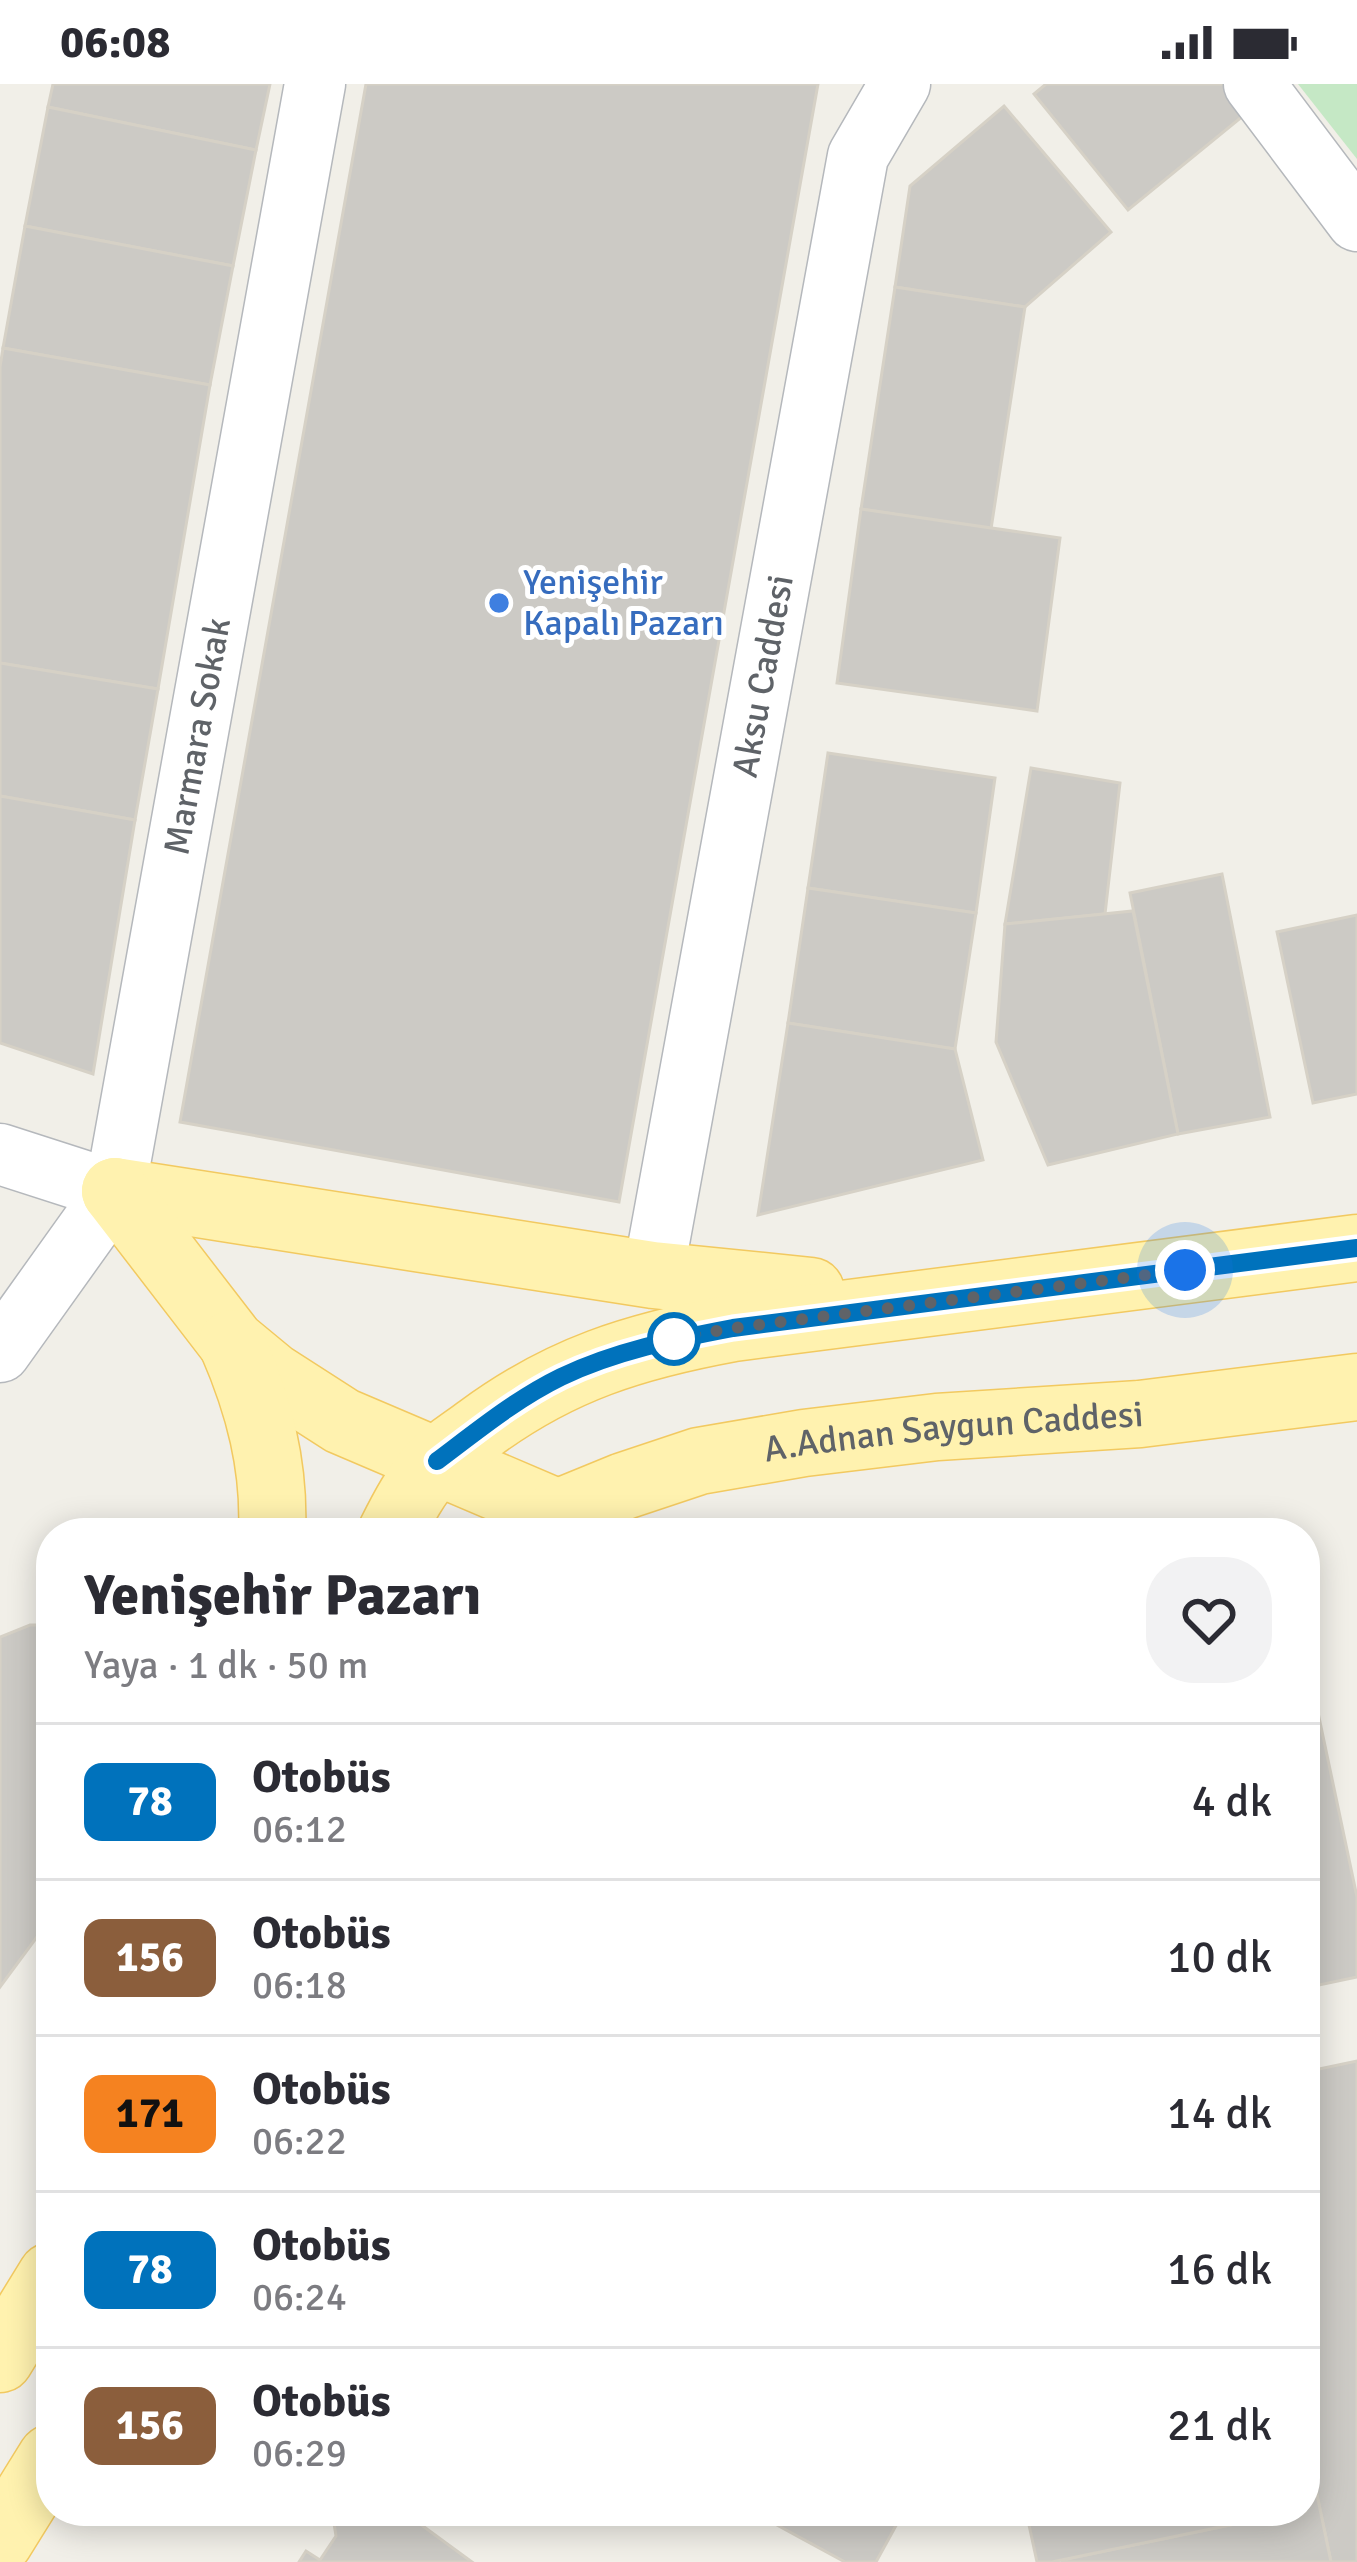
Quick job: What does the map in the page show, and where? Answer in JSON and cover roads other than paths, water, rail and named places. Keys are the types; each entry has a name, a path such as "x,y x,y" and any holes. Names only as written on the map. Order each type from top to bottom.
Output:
{"main road":[{"path":"116,1191 653,1276 928,1303"},
{"path":"116,1191 232,1343 272,1376 325,1411 437,1461 541,1518"},
{"path":"398,1518 437,1461 527,1396 563,1376 674,1339 1357,1248"},
{"path":"232,1343 249,1381 268,1452 272,1518"},
{"name":"A.Adnan Saygun Caddesi","path":"560,1518 624,1486 699,1461 803,1443 937,1427 1140,1414 1357,1387"},
{"path":"0,2359 36,2300"},
{"path":"0,2540 36,2482"}],"street":[{"name":"Marmara Sokak","path":"0,1352 116,1191 314,84"},
{"name":"Aksu Caddesi","path":"653,1276 858,156 900,84"},
{"path":"1254,84 1357,220"},
{"path":"0,1154 116,1191"}],"place":[{"name":"Yenişehir Kapalı Pazarı","path":"499,603"}]}
